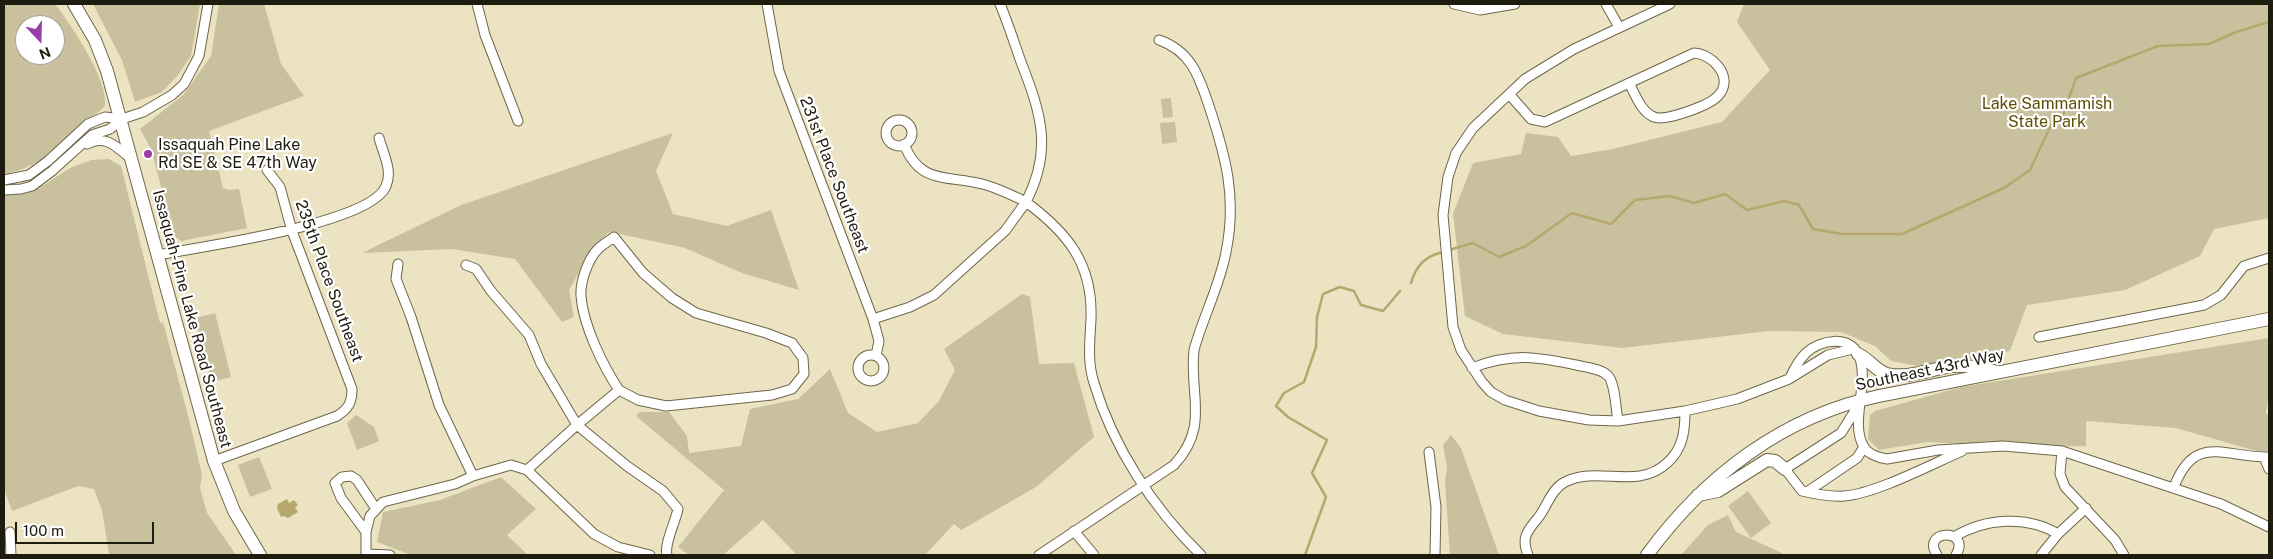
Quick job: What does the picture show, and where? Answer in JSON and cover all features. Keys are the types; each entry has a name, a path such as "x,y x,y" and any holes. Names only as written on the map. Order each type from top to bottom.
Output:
{"main road":[{"name":"Issaquah-Pine Lake Road Southeast","path":"74,4 101,56 122,119 130,158 214,461 234,511 260,555"},
{"name":"Southeast 43rd Way","path":"1648,555 1679,515 1698,495 1736,462 1767,440 1818,415 1861,400 2269,319"},
{"path":"1856,352 1883,372 1892,374 1905,375 1960,366 1980,367 2000,372"},
{"path":"1698,495 1718,491 1768,460 1775,461 1785,469"}],"street":[{"path":"4,190 32,186 52,171 92,135 110,130 122,119 157,104 172,95 184,84 199,56 208,4"},
{"path":"477,4 485,35 518,120"},
{"name":"231st Place Southeast","path":"767,4 779,71 873,319 879,341 876,356"},
{"path":"873,319 910,307 934,295 1005,232 1034,187 1041,160 1042,128 1037,102 1000,4"},
{"path":"1454,4 1480,10 1515,4"},
{"path":"1606,4 1619,26"},
{"path":"1670,4 1619,26 1550,62 1508,94 1473,128 1456,153 1447,183 1443,215 1455,337 1472,368 1491,392 1519,406 1564,416 1618,422 1685,411 1737,399 1790,379 1828,355 1856,352"},
{"path":"1039,555 1174,465 1184,454 1194,434 1196,409 1192,364 1194,350 1226,252 1231,205 1229,175 1223,147 1201,82 1183,54 1174,45 1159,40"},
{"path":"1508,94 1531,119 1545,122 1687,55 1701,53 1710,56 1724,77 1724,84 1714,100 1662,119 1647,114 1629,84"},
{"path":"4,180 18,179 28,175 48,161 88,124 105,117 122,119"},
{"path":"157,254 292,231 371,202 382,193 387,184 388,171 379,138"},
{"path":"75,150 92,141 101,139 110,142 130,158"},
{"path":"904,144 913,162 919,169 928,174 981,184 1026,202 1051,220 1066,236 1082,266 1090,301 1089,350 1090,368 1094,383 1121,445 1144,486 1168,519 1201,555"},
{"name":"235th Place Southeast","path":"214,461 337,416 349,407 352,389 292,231 280,187 267,170"},
{"path":"614,237 643,273 672,298 696,313 766,333 792,343 803,358 804,374 792,389 772,395 666,406 638,400 619,390 604,367 590,330 580,295 587,268 598,249 614,237"},
{"path":"2038,337 2204,305 2222,294 2244,266 2269,258"},
{"path":"398,264 396,279 411,317 439,405 473,476"},
{"path":"466,265 476,269 491,291 529,335 541,364 577,424 627,466 664,491 678,509 674,528 665,547 667,555"},
{"path":"1790,379 1800,360 1808,351 1833,340 1842,342 1856,352 1862,369 1860,434 1864,447 1871,453 1887,459 1938,450 2021,446 2062,451 2221,504 2269,527"},
{"path":"1472,368 1500,359 1527,356 1547,358 1597,370 1608,376 1611,382 1618,422"},
{"path":"526,470 577,424 619,390"},
{"path":"1861,400 1842,434 1785,469 1797,488 1807,492 1844,496 1859,493 1889,483 1967,449"},
{"path":"1528,555 1524,542 1527,530 1562,484 1581,476 1635,478 1648,476 1656,472 1666,465 1679,448 1685,428 1685,411"},
{"path":"1842,434 1860,434"},
{"path":"1807,492 1857,458 1864,447"},
{"path":"2062,451 2059,466 2065,487 2115,540 2124,555"},
{"path":"2174,487 2182,467 2188,461 2213,451 2267,457 2269,469"},
{"path":"1428,452 1436,506 1435,555"},
{"path":"390,555 366,555 366,532 370,516 383,502 455,484 473,476 511,465 526,470 594,534 618,547 650,555"},
{"path":"366,532 352,516 341,498 335,483 342,477 351,476 357,480 376,509"},
{"path":"2041,555 2058,534 2086,508"},
{"path":"1937,555 1934,547 1936,540 1946,534 1954,536 1982,525 2011,521 2044,526 2058,534"},
{"path":"1074,531 1094,555"},
{"path":"10,532 11,555"},
{"path":"1954,536 1959,547 1956,555"}],"green space":[{"path":"4,4 55,4 63,15 15,15 15,65 65,65 65,18 88,53 95,68 101,82 105,106 59,148 46,157 19,170 4,174"},
{"path":"93,4 200,4 191,56 178,75 162,92 135,102 122,60"},
{"path":"219,4 264,4 281,64 304,96 209,131 223,188 229,190 239,189 247,228 181,241 173,235 152,151 140,129 183,95 211,56"},
{"name":"Lake Sammamish State Park","path":"1744,4 2269,4 2269,218 2214,229 2200,256 2125,290 2027,305 2010,351 1929,368 1891,361 1875,346 1841,332 1769,331 1622,348 1503,334 1465,316 1453,214 1473,163 1521,154 1526,133 1558,137 1571,156 1613,149 1722,122 1770,70 1737,22"},
{"path":"1171,98 1173,117 1163,118 1161,99"},
{"path":"1175,122 1177,142 1162,144 1160,123"},
{"path":"673,133 656,171 673,214 727,226 771,210 799,290 742,273 685,248 610,232 595,245 569,290 574,317 562,322 515,259 452,249 362,253 461,205"},
{"path":"109,159 121,166 160,323 163,322 190,423 202,475 200,488 207,513 236,555 109,555 102,510 94,489 78,486 12,511 4,489 4,194 44,185 70,168 91,160"},
{"path":"1022,294 1030,297 1039,364 1074,363 1094,437 1036,487 961,530 954,524 925,555 797,555 763,520 723,555 689,555 678,547 724,490 636,416 640,412 669,412 687,436 689,453 741,446 750,409 798,399 830,369 848,413 877,432 918,423 939,401 955,370 944,349"},
{"path":"215,313 231,377 211,382 195,318"},
{"path":"2269,338 2269,393 2266,413 2269,416 2269,451 2260,452 2176,428 2086,421 2086,446 2025,447 1927,442 1879,450 1868,439 1870,415 1875,411 1961,387"},
{"path":"356,415 374,427 379,441 357,450 347,423"},
{"path":"1451,435 1461,448 1499,555 1450,555 1445,482 1447,467 1443,445"},
{"path":"259,457 272,489 250,497 238,465"},
{"path":"501,477 536,509 507,535 528,555 411,555 377,542 383,512 440,500"},
{"path":"1748,491 1771,523 1751,538 1728,506"},
{"path":"1728,515 1736,532 1783,555 1681,555 1708,525"}],"shaded area":[{"path":"287,499 289,503 294,500 298,505 295,507 298,512 288,518 281,517 277,508 278,504"}],"waterway":[{"path":"1449,250 1473,243 1499,257 1526,246 1572,213 1611,224 1635,200 1670,196 1694,203 1725,194 1747,210 1784,201 1799,205 1813,229 1842,234 1902,234 2004,188 2030,170 2051,125 2063,115 2076,78 2158,46 2209,44 2236,32 2269,22"},
{"path":"1411,283 1422,262 1443,252"},
{"path":"1305,555 1326,497 1312,473 1327,440 1288,417 1276,406 1284,393 1304,382 1316,347 1317,317 1323,294 1340,287 1354,291 1361,305 1383,311 1400,291"}],"place":[{"name":"Issaquah Pine Lake Rd SE & SE 47th Way","path":"148,154"}]}
